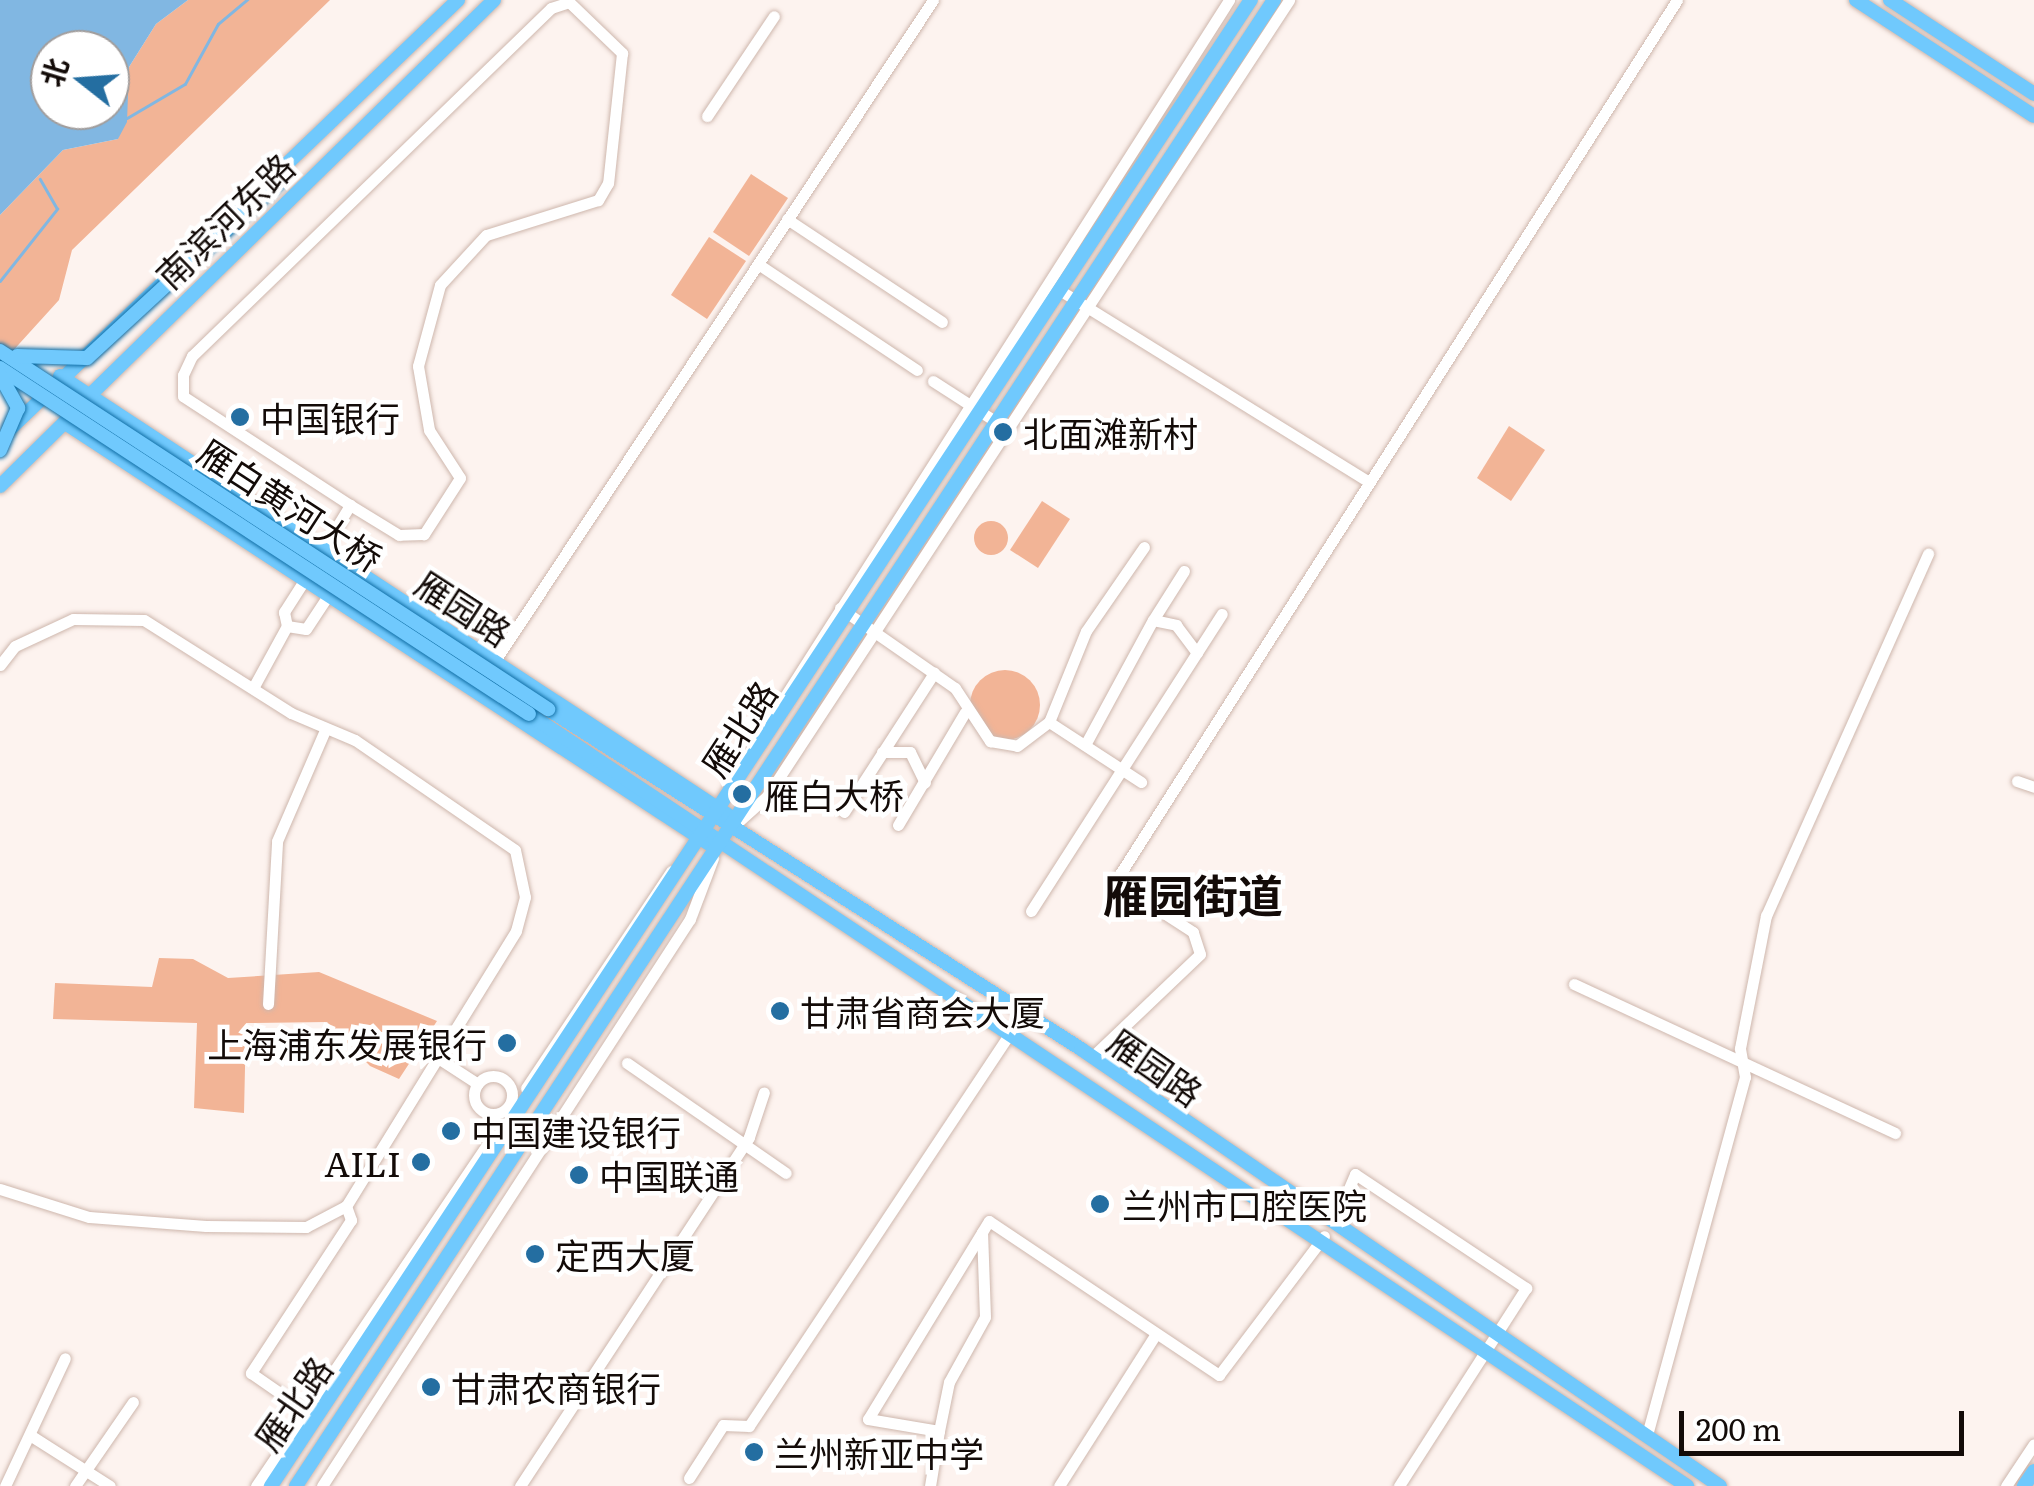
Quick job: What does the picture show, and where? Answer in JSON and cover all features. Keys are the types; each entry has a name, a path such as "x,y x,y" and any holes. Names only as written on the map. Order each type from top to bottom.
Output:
{"main road":[{"path":"0,350 36,361 87,358 284,176 458,0"},
{"name":"南滨河东路","path":"0,441 60,376 458,0"},
{"name":"南滨河东路","path":"0,486 494,0"},
{"name":"雁北路","path":"271,1486 312,1416 514,1109 711,824 842,610 975,408 1060,291 1251,0"},
{"name":"雁北路","path":"296,1486 727,834 870,629 1083,304 1274,0"},
{"path":"1856,0 2034,116"},
{"path":"1890,0 2034,94"},
{"name":"雁白黄河大桥","path":"0,350 548,709"},
{"path":"0,371 18,408 0,450"},
{"name":"雁白黄河大桥","path":"0,371 529,714"},
{"name":"雁园路","path":"60,376 494,662 711,824"},
{"name":"雁园路","path":"65,423 329,594 727,834 1010,1033 1324,1236 1687,1486"},
{"name":"雁园路","path":"548,709 711,824"},
{"name":"雁园路","path":"529,714 1092,1057 1720,1486"},
{"path":"1324,1236 1334,1221"},
{"path":"2024,1486 2034,1471"}],"street":[{"path":"494,662 933,0"},
{"path":"975,408 1229,0"},
{"path":"1083,304 1289,0"},
{"path":"1092,1057 1200,954 1193,932 1118,884 1120,874 1677,0"},
{"path":"569,2 622,53 608,182 598,200 486,235 440,285 418,366 429,430 460,478 424,534 399,535 350,505 182,396 183,375 192,356 536,22 569,2"},
{"path":"707,116 774,16"},
{"path":"788,219 942,322"},
{"path":"758,264 917,370"},
{"path":"1060,291 1368,481"},
{"path":"934,381 1003,426"},
{"path":"253,688 288,626 284,612 350,505"},
{"path":"842,610 960,693 964,712 1008,748 1049,722 1086,632 1144,547"},
{"path":"1646,1435 1708,1226 1743,1063 1766,916 1928,554"},
{"path":"1085,746 1184,570"},
{"path":"288,626 306,629 329,594"},
{"path":"1031,911 1117,767 1222,614"},
{"path":"0,664 40,631 119,616 200,650 253,688 325,730 355,740 485,825 524,871 516,931 430,1053 346,1206 306,1227 206,1226 89,1217 0,1189"},
{"path":"1153,620 1176,625 1197,653"},
{"path":"844,812 934,673"},
{"path":"898,825 925,786 964,712"},
{"path":"1049,722 1141,782"},
{"path":"268,1004 276,842 325,730"},
{"path":"882,752 910,752 925,786"},
{"path":"2017,781 2034,787"},
{"path":"329,1484 690,919 727,834"},
{"path":"1574,984 1895,1133"},
{"path":"689,1478 723,1425 749,1426 1010,1033"},
{"path":"430,1053 478,1084 504,1079 514,1109 536,1125"},
{"path":"627,1063 786,1173"},
{"path":"478,1084 482,1110 514,1109"},
{"path":"520,1486 744,1144 764,1092"},
{"path":"1334,1221 1354,1174 1526,1288 1399,1486"},
{"path":"256,1486 312,1416 251,1372 351,1220 346,1206"},
{"path":"939,1432 868,1419 989,1221 1219,1375 1230,1372 1324,1236"},
{"path":"930,1486 949,1382 985,1317 982,1231"},
{"path":"1059,1486 1156,1334"},
{"path":"5,1486 33,1437 65,1358"},
{"path":"75,1486 133,1402"},
{"path":"33,1437 110,1486"},
{"path":"2006,1486 2034,1444"}],"shaded area":[{"path":"188,0 330,0 72,250 59,300 0,365 0,215 63,150 118,139 119,130 130,130 130,65 156,24"},
{"path":"751,174 788,198 749,256 713,232"},
{"path":"709,237 746,261 707,319 671,295"},
{"path":"1509,426 1545,450 1511,501 1477,478"},
{"path":"1042,501 1070,519 1038,568 1010,550"},
{"path":"991,521 1003,526 1008,538 1003,550 991,555 979,550 974,538 979,526"},
{"path":"1005,670 1030,680 1040,705 1030,730 1005,740 980,730 970,705 980,680"},
{"path":"159,958 193,959 228,978 319,972 437,1021 399,1079 370,1066 327,1022 246,1023 244,1113 194,1108 197,1023 53,1019 55,983 152,987"}],"water":[{"path":"0,0 188,0 156,24 130,65 130,30 30,30 30,130 123,130 118,139 63,150 0,215"}],"waterway":[{"path":"130,116 185,84 218,24 247,0"},
{"path":"0,281 57,209 40,179"}],"place":[{"name":"中国银行","path":"240,417"},
{"name":"北面滩新村","path":"1003,432"},
{"name":"雁白大桥","path":"742,794"},
{"name":"甘肃省商会大厦","path":"780,1011"},
{"name":"上海浦东发展银行","path":"507,1043"},
{"name":"中国建设银行","path":"451,1131"},
{"name":"AILI","path":"421,1162"},
{"name":"中国联通","path":"579,1175"},
{"name":"兰州市口腔医院","path":"1100,1204"},
{"name":"定西大厦","path":"535,1254"},
{"name":"甘肃农商银行","path":"431,1387"},
{"name":"兰州新亚中学","path":"754,1452"}],"district":[{"name":"雁园街道","path":"1193,894"}]}
